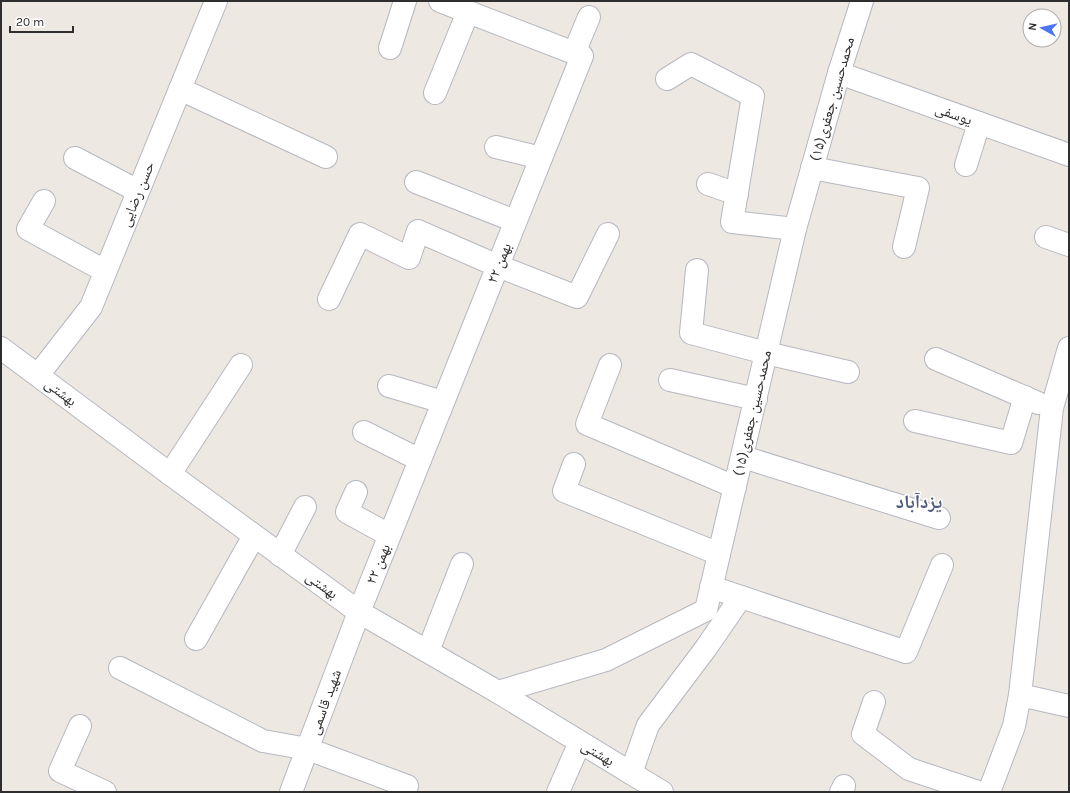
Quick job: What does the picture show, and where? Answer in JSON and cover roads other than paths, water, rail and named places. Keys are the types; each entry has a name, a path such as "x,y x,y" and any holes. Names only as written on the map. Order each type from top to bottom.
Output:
{"street":[{"name":"حسن رضایی","path":"38,375 91,307 216,1"},
{"path":"390,48 405,1"},
{"path":"440,1 574,53 589,17"},
{"name":"محمدحسین جعفری(۱۵)","path":"498,692 606,660 706,610 743,457 795,229 839,73 862,1"},
{"path":"435,94 468,12"},
{"name":"۲۲ بهمن","path":"359,612 582,56 574,53"},
{"path":"667,79 691,64 753,96 732,222 795,229"},
{"name":"یوسفی","path":"839,73 1069,155"},
{"path":"180,89 326,157"},
{"path":"966,165 979,123"},
{"path":"496,147 541,158"},
{"path":"75,158 138,191"},
{"path":"812,168 918,188 904,247"},
{"path":"416,182 516,221"},
{"path":"708,184 737,194"},
{"path":"44,201 28,229 106,271"},
{"path":"329,299 360,234 409,258 418,230 498,266 577,297 608,234"},
{"path":"1046,237 1069,245"},
{"path":"697,270 692,333 766,353 848,372"},
{"name":"بهشتی","path":"1,348 359,612 498,692 662,792"},
{"path":"989,792 1014,726 1020,695 1052,408 1069,348"},
{"path":"936,358 1052,408"},
{"path":"170,474 242,365"},
{"path":"610,365 586,424 735,487"},
{"path":"670,380 756,399"},
{"path":"389,386 443,402"},
{"path":"915,422 1011,443 1025,397"},
{"path":"364,432 420,460"},
{"path":"743,457 939,518"},
{"path":"574,464 564,491 719,554"},
{"path":"356,492 347,512 389,535"},
{"path":"280,555 305,507"},
{"path":"196,639 254,536"},
{"path":"428,651 462,564"},
{"path":"711,588 906,652 942,565"},
{"path":"631,773 648,725 706,648 740,597"},
{"name":"شهید قاسمی","path":"291,792 359,612"},
{"path":"120,668 263,741 308,748 407,786"},
{"path":"1020,695 1069,706"},
{"path":"874,702 863,734 910,769 978,792"},
{"path":"80,726 60,771 105,792"},
{"path":"558,792 580,742"}],"district":[{"name":"یزدآباد","path":"919,502"}]}
